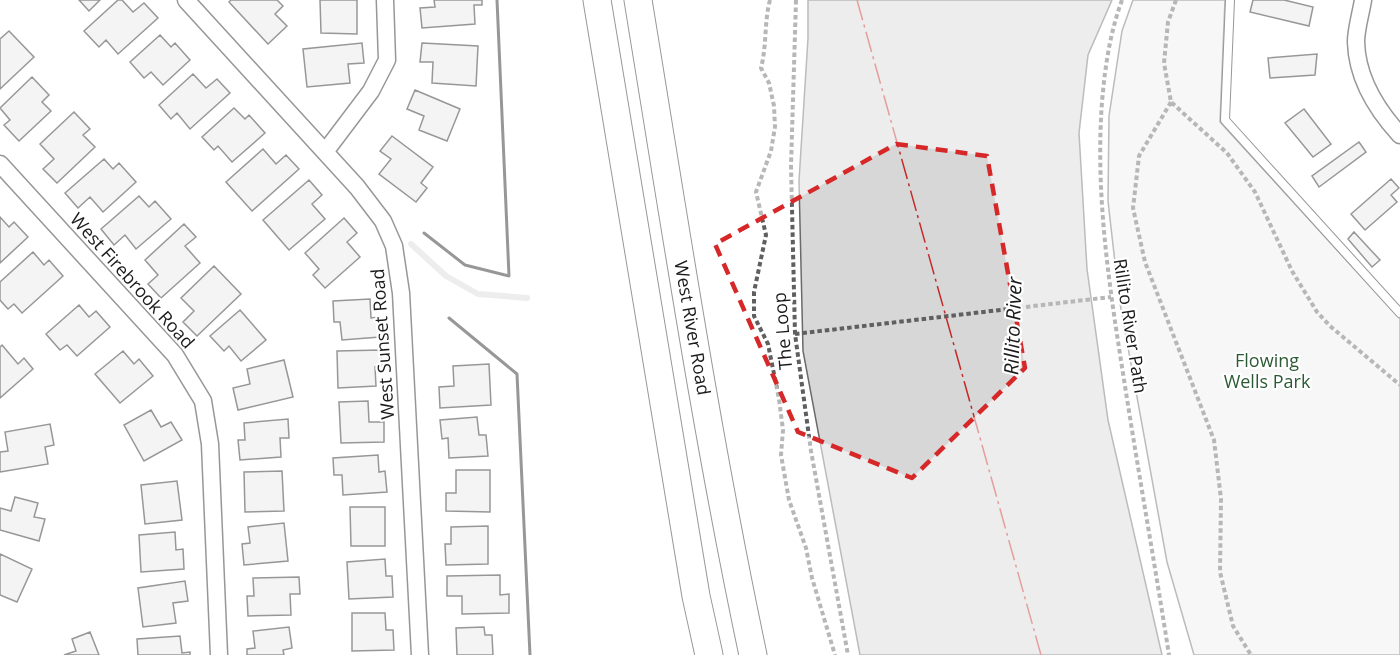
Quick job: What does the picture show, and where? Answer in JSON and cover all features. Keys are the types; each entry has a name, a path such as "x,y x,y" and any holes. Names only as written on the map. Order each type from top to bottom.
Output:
{"main road":[{"path":"640,11 599,13 696,596 709,655"},
{"name":"West River Road","path":"640,11 730,547 753,655"}],"street":[{"name":"West Sunset Road","path":"186,0 357,187 383,221 394,246 402,293 420,655"},
{"path":"325,152 371,91 387,60 385,0"},
{"path":"1363,0 1356,42 1363,79 1384,117 1400,135"},
{"name":"West Firebrook Road","path":"0,164 175,355 203,401 210,444 219,655"}],"lane":[{"path":"1230,0 1225,120 1400,313"}],"path":[{"path":"770,0 766,16 766,46 761,68 769,83 774,106 775,127 771,151 756,192 766,235 754,292 754,316 768,344 779,399 783,430 781,455 789,500 806,549 812,578 835,655"},
{"name":"The Loop","path":"796,0 791,166 795,334 812,451 848,655"},
{"name":"Rillito River Path","path":"1122,0 1112,27 1104,77 1100,195 1111,297 1169,655"},
{"path":"1176,0 1167,22 1164,63 1171,102 1227,153 1255,192 1292,271 1317,312 1330,326 1400,385"},
{"path":"1171,102 1139,156 1133,208 1145,262 1214,440 1221,499 1220,572 1233,626 1251,655"},
{"path":"795,334 1111,297"}],"highlighted area":[{"path":"896,144 987,156 1025,368 912,478 798,432 715,244"}],"shaded area":[{"name":"Flowing Wells Park","path":"1133,0 1225,0 1220,122 1400,319 1400,655 1194,655 1167,562 1119,298 1108,201 1109,116 1122,31"}],"water":[{"name":"Rillito River","path":"808,0 1112,0 1088,55 1079,133 1087,269 1108,420 1162,655 860,655 803,351 799,181 808,38"}],"building":[{"path":"79,0 100,0 89,11"},
{"path":"118,0 122,0 133,12 144,3 158,18 118,54 106,40 99,47 84,31"},
{"path":"231,0 277,0 283,6 275,14 287,26 268,44 229,2"},
{"path":"320,0 357,0 357,34 321,33"},
{"path":"434,0 482,0 482,5 474,5 475,24 422,28 420,8 435,7"},
{"path":"1253,0 1284,0 1313,7 1309,26 1250,12"},
{"path":"9,31 34,57 0,89 0,39"},
{"path":"160,35 171,47 175,43 190,60 163,85 151,72 144,78 130,62"},
{"path":"362,43 364,63 348,64 350,83 307,87 303,49"},
{"path":"422,43 478,46 476,86 432,83 433,62 420,62"},
{"path":"1317,54 1315,75 1270,78 1268,58"},
{"path":"193,74 206,88 217,79 230,93 190,129 177,113 171,119 159,105"},
{"path":"32,77 49,95 42,102 51,111 19,141 4,125 10,120 0,108"},
{"path":"415,90 460,109 447,141 419,130 424,116 407,109"},
{"path":"234,108 245,119 249,115 265,133 232,162 218,146 214,150 202,137"},
{"path":"1304,109 1331,144 1313,157 1285,123"},
{"path":"74,112 90,129 83,135 95,147 57,183 43,169 54,159 40,144"},
{"path":"392,136 433,167 421,183 427,188 416,202 379,174 391,159 380,151"},
{"path":"1359,142 1366,152 1319,187 1312,176"},
{"path":"263,149 276,164 286,155 299,169 252,211 226,182"},
{"path":"104,159 113,169 119,163 136,182 103,212 90,197 78,208 65,193"},
{"path":"1391,179 1399,188 1391,195 1397,202 1365,230 1351,214"},
{"path":"309,180 322,195 312,204 325,219 289,250 263,220"},
{"path":"139,196 149,207 155,201 171,219 136,249 125,235 114,245 101,229"},
{"path":"0,217 9,227 14,222 28,237 0,263"},
{"path":"344,218 357,233 347,242 360,257 325,288 313,275 319,269 305,253"},
{"path":"184,224 196,237 185,246 200,263 161,298 148,284 158,275 145,260"},
{"path":"1354,232 1380,260 1372,267 1348,239"},
{"path":"33,252 44,265 49,260 63,276 22,313 14,304 8,309 0,300 0,282"},
{"path":"214,266 241,294 197,336 183,322 194,311 181,298"},
{"path":"370,299 371,318 378,317 380,337 342,340 340,322 334,322 333,301"},
{"path":"79,305 89,317 96,311 110,327 77,356 67,345 60,350 46,334"},
{"path":"240,310 266,340 241,361 229,346 224,351 210,336"},
{"path":"2,345 18,364 24,358 33,369 0,398 0,347"},
{"path":"381,350 382,366 375,367 376,386 338,388 337,351"},
{"path":"123,351 134,364 139,359 153,376 120,403 95,374"},
{"path":"284,360 293,397 238,410 233,388 250,384 247,369"},
{"path":"489,364 491,405 440,408 439,387 454,386 453,366"},
{"path":"368,401 369,422 384,422 384,442 341,443 339,402"},
{"path":"151,410 161,427 171,422 182,440 144,461 124,425"},
{"path":"477,417 479,435 486,435 488,456 449,458 448,438 442,439 440,420"},
{"path":"288,419 289,438 280,438 281,457 240,460 238,440 245,440 244,423"},
{"path":"50,424 54,445 45,447 48,464 0,472 0,452 8,451 5,432"},
{"path":"378,455 379,472 385,471 387,492 343,495 342,475 334,475 333,458"},
{"path":"456,470 490,470 490,512 446,511 446,493 456,493"},
{"path":"282,471 284,511 245,512 244,472"},
{"path":"177,481 182,520 145,524 141,485"},
{"path":"15,497 38,503 34,517 45,519 39,541 0,530 0,508 11,511"},
{"path":"350,507 385,507 385,546 351,546"},
{"path":"284,523 288,561 244,565 242,544 250,543 248,527"},
{"path":"488,526 488,564 446,565 445,544 451,544 451,527"},
{"path":"175,532 176,550 183,549 184,569 141,572 139,535"},
{"path":"0,554 32,569 17,602 0,595"},
{"path":"385,559 386,576 392,576 393,597 349,599 347,562"},
{"path":"500,575 500,595 509,594 509,613 462,614 462,596 447,596 447,576"},
{"path":"299,577 300,594 290,594 291,615 248,616 247,596 254,596 253,578"},
{"path":"185,581 188,601 173,603 176,623 143,627 138,588"},
{"path":"352,613 385,613 386,630 393,630 394,650 352,651"},
{"path":"289,627 292,648 283,650 284,655 247,655 247,649 255,648 253,631"},
{"path":"484,627 485,635 492,635 493,655 457,655 456,628"},
{"path":"90,632 99,655 64,655 76,651 72,639"},
{"path":"180,636 182,653 190,652 190,655 138,655 137,639"}],"waterway":[{"path":"411,244 446,276 478,294 527,298"}],"wall":[{"path":"424,233 465,265 509,276 497,0"},
{"path":"449,318 517,374 530,655"}],"power":[{"path":"857,0 1041,655"}]}
